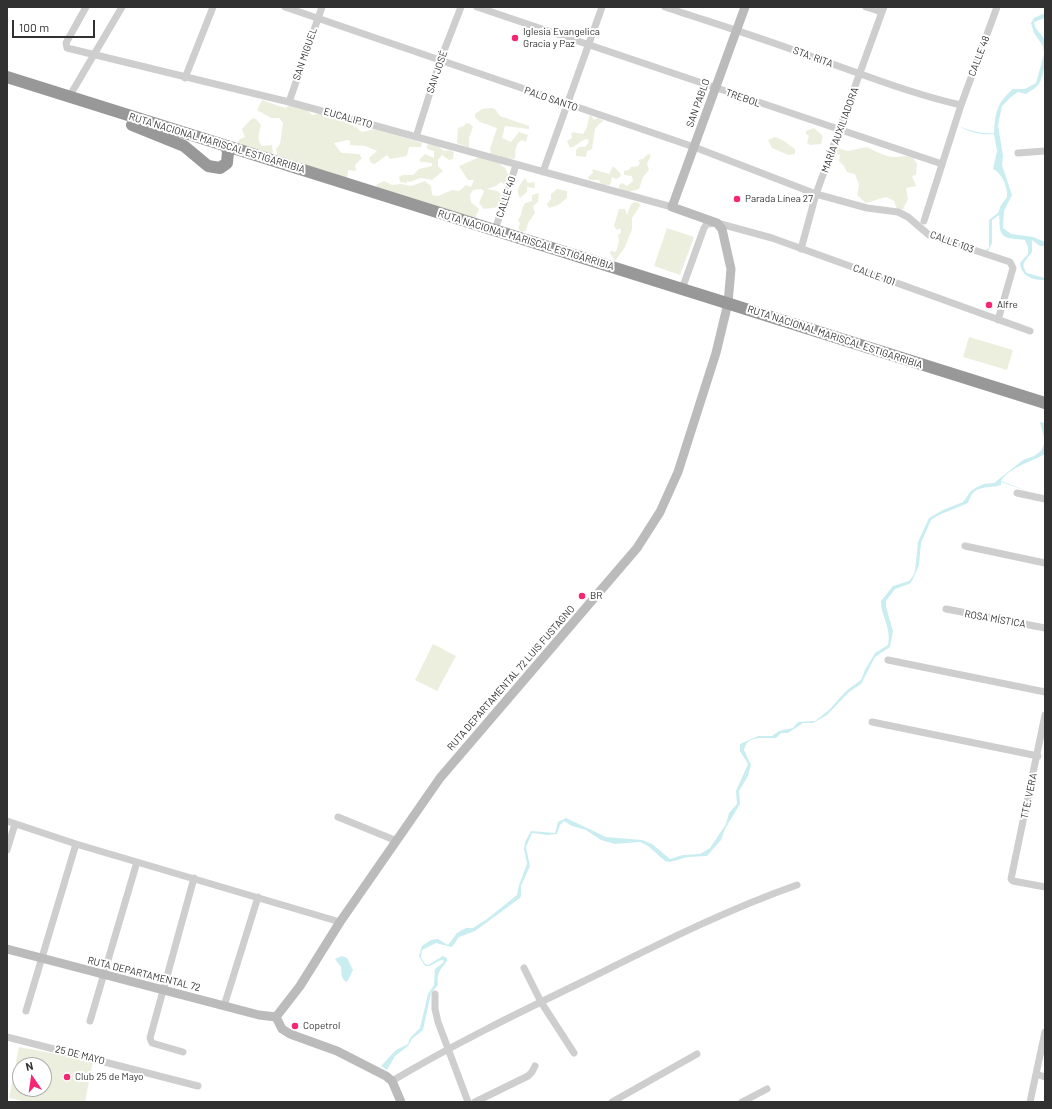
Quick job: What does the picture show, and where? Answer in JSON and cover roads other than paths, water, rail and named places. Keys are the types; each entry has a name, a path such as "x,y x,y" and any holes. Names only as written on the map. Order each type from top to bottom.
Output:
{"highway":[{"name":"RUTA NACIONAL MARISCAL ESTIGARRIBIA","path":"7,77 227,150 728,307 1045,403"},
{"name":"RUTA NACIONAL MARISCAL ESTIGARRIBIA","path":"7,85 132,124 227,150 495,230 682,289 728,307 1045,411"},
{"path":"132,124 184,146 208,166 214,168 224,166 227,163 227,150"}],"main road":[{"name":"SAN PABLO","path":"672,207 745,7"},
{"path":"672,207 717,222"},
{"name":"RUTA DEPARTAMENTAL 72 LUIS FUSTAGNO","path":"276,1017 300,986 340,922 440,778 636,548 660,512 673,486 690,437 716,353 728,307 731,269 724,235 717,222"},
{"name":"RUTA DEPARTAMENTAL 72","path":"7,949 258,1016 276,1017"},
{"path":"276,1017 282,1029 290,1034 337,1051 389,1078 401,1102"}],"street":[{"name":"EUCALIPTO","path":"86,7 66,46 67,48 185,78 289,102 672,207"},
{"path":"69,97 122,7"},
{"path":"185,78 213,7"},
{"name":"PALO SANTO","path":"285,7 694,147 816,194"},
{"name":"SAN MIGUEL","path":"289,102 322,7"},
{"name":"SAN JOSÉ","path":"416,137 440,61 461,7"},
{"name":"TREBOL","path":"477,7 942,164"},
{"path":"543,172 602,7"},
{"name":"STA. RITA","path":"665,7 737,30 861,74 940,100 961,105"},
{"path":"866,7 883,10"},
{"name":"CALLE 48","path":"924,221 961,105 998,7"},
{"name":"MARÍA AUXILIADORA","path":"801,249 816,194 861,74 883,10"},
{"path":"1018,153 1045,152"},
{"name":"CALLE 40","path":"495,230 516,165"},
{"name":"CALLE 103","path":"816,194 867,208 898,212 908,217 929,235 1010,262 1013,268 998,320"},
{"path":"682,289 704,228 707,224 717,222"},
{"name":"CALLE 101","path":"717,222 772,238 1030,331"},
{"path":"1017,493 1045,499"},
{"path":"965,546 1045,563"},
{"name":"ROSA MÍSTICA","path":"946,610 1045,628"},
{"path":"888,660 1045,692"},
{"name":"TTE. VERA","path":"1045,715 1038,756 1011,877 1013,881 1045,887"},
{"path":"872,722 1038,756"},
{"path":"338,817 397,841"},
{"path":"7,821 76,844 340,922"},
{"path":"7,850 15,824"},
{"path":"26,1011 76,844"},
{"path":"90,1021 137,862"},
{"path":"183,1052 150,1041 194,878"},
{"path":"389,1078 698,924 797,885"},
{"path":"224,1006 258,897"},
{"path":"524,968 542,1002 574,1053"},
{"path":"435,994 438,1022 468,1102"},
{"path":"1030,1102 1045,1032"},
{"name":"25 DE MAYO","path":"7,1037 198,1086"},
{"path":"612,1102 697,1054"},
{"path":"475,1102 528,1076 535,1066"},
{"path":"1036,1074 1045,1077"},
{"path":"742,1102 767,1089"}],"water":[{"path":"1045,13 1045,18 1034,22 1036,28 1044,38 1046,45 1045,63 1041,80 1036,87 1026,94 1018,92 1002,106 998,125 1003,156 1002,165 1012,195 1004,211 1003,228 1011,234 1033,237 1045,242 1045,246 1040,246 1032,240 1032,252 1024,264 1027,273 1045,278 1045,280 1036,280 1028,277 1021,268 1020,263 1028,254 1028,247 1025,240 1003,236 1000,229 999,215 992,220 992,243 988,251 950,239 985,250 989,248 989,220 998,213 1001,205 1007,197 1004,181 993,169 997,151 994,134 976,133 959,126 976,132 994,133 996,114 1003,99 1013,89 1025,89 1036,83 1044,54 1043,46 1034,33 1031,23 1034,18"},
{"path":"1040,422 1045,423 1045,442"},
{"path":"1045,442 1045,454 1009,472 1001,481 1033,493 1001,482 1001,485 977,490 974,492 968,503 939,515 931,520 921,543 919,565 912,581 909,584 895,589 886,601 886,607 893,631 890,647 875,657 861,684 849,692 827,715 813,723 803,723 788,733 781,733 776,738 752,739 746,745 744,750 751,765 748,776 739,791 740,804 725,829 721,840 707,856 688,857 670,862 665,861 648,846 640,842 615,844 601,840 586,830 572,826 564,821 560,825 557,834 547,835 532,833 526,847 530,866 521,886 520,898 475,931 459,937 452,947 436,943 422,950 421,957 425,964 428,965 443,956 447,958 447,961 438,974 438,985 431,993 423,1030 412,1039 408,1046 395,1056 387,1070 381,1066 396,1050 408,1044 410,1038 420,1028 428,994 434,985 435,969 444,962 441,960 430,966 425,966 419,956 422,946 431,940 438,939 448,945 457,933 466,928 473,928 487,919 517,895 527,864 524,849 525,842 531,831 555,833 558,822 566,818 606,837 642,840 652,844 670,859 683,855 700,854 710,848 726,824 729,813 737,804 736,791 748,764 740,751 740,744 758,736 772,736 779,731 793,728 798,722 815,721 829,710 846,691 861,680 875,653 888,645 889,633 881,607 881,601 893,586 909,581 913,576 915,571 918,542 929,518 943,510 963,502 971,491 977,487 984,484 994,483 1023,460 1034,456 1041,451"},
{"path":"342,956 347,958 353,970 347,982 342,978 341,967 335,959"}],"place":[{"name":"Iglesia Evangelica Gracia y Paz","path":"515,38"},
{"name":"Parada Línea 27","path":"737,199"},
{"name":"Alfre","path":"989,305"},
{"name":"BR","path":"582,596"},
{"name":"Copetrol","path":"295,1026"},
{"name":"Club 25 de Mayo","path":"67,1077"}]}
